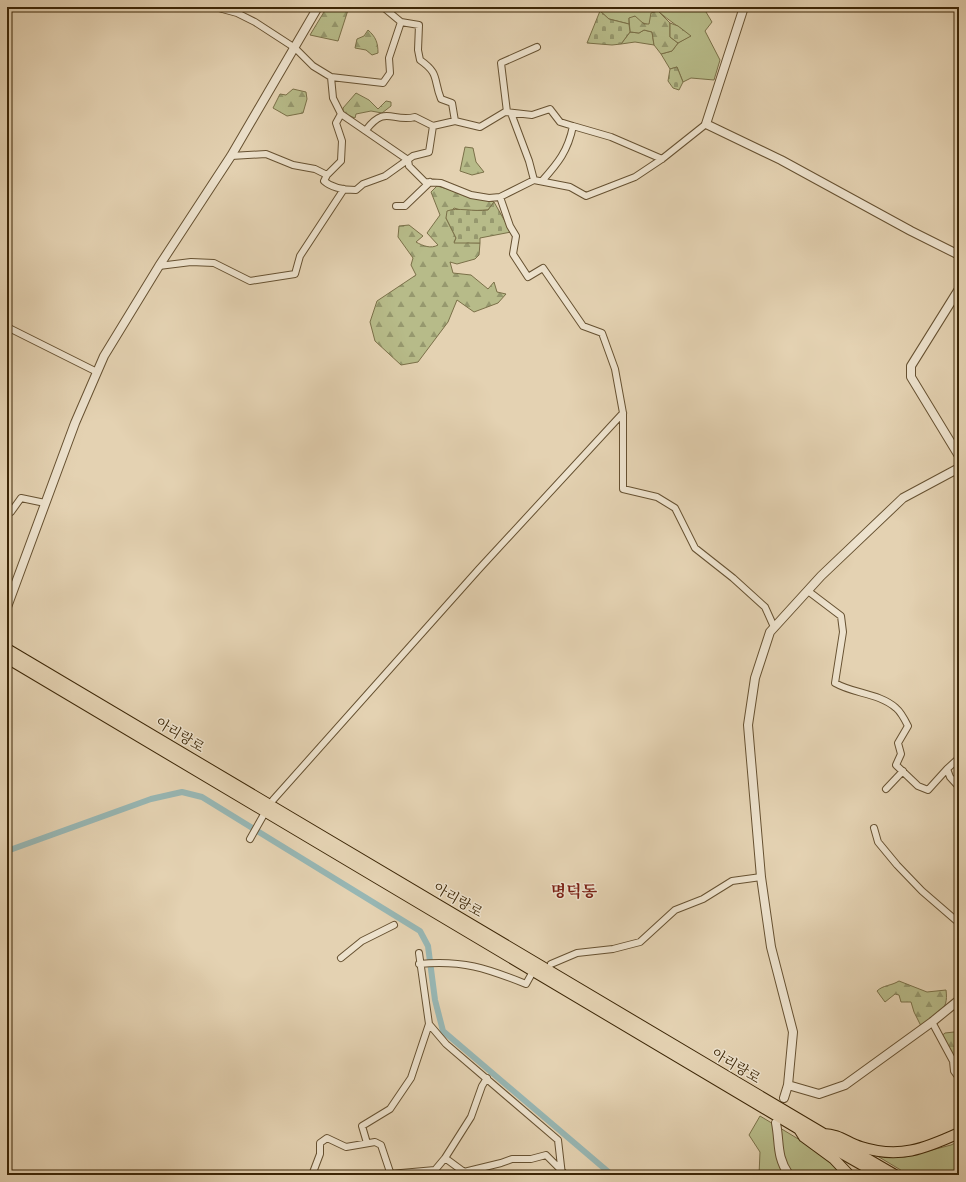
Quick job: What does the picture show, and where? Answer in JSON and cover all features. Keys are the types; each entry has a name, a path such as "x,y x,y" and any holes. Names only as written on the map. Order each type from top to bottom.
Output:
{"main road":[{"name":"아리랑로","path":"8,653 799,1129 880,1175"},
{"name":"아리랑로","path":"8,653 895,1175"},
{"path":"799,1129 804,1136 834,1159 849,1175"},
{"path":"824,1134 832,1134 860,1147 886,1152 905,1152 927,1148 959,1133"}],"street":[{"path":"216,7 237,13 255,22 295,48 313,66 331,77 383,83 390,73 389,58 401,22"},
{"path":"7,607 75,423 104,356 159,266 231,156 318,7"},
{"path":"383,7 401,22 419,25 418,50 420,60 432,68 436,77 435,85 441,99 452,103 455,121"},
{"path":"331,77 333,98 341,114 408,160 409,166 425,182 442,182 471,195 489,198 500,197 534,180 570,187 586,196 635,176 662,160 706,124 744,7"},
{"path":"534,180 530,161 509,113 501,63 537,47"},
{"path":"366,130 375,118 384,116 407,119 415,117 433,126 455,121 480,127 494,117 509,113 532,115 550,109 560,122 611,137 662,160"},
{"path":"341,114 336,123 342,141 341,161 327,175 324,181 329,185 344,190 356,190 364,184 384,176 413,156 429,152 433,126"},
{"path":"706,124 781,160 911,231 959,254"},
{"path":"542,181 565,152 570,143 573,126"},
{"path":"231,156 266,154 293,165 315,169 327,175"},
{"path":"396,206 405,206 430,182"},
{"path":"159,266 191,262 214,263 250,281 295,274 300,256 344,190"},
{"path":"500,197 510,226 516,236 513,254 528,276 544,268 583,326 602,333 615,369 623,413 623,489 657,497 675,508 695,548 733,578 765,607 774,627"},
{"path":"959,289 911,366 910,377 959,456"},
{"path":"7,327 97,372"},
{"path":"273,800 479,569 623,413"},
{"path":"784,1098 788,1085 793,1032 771,947 761,877 748,725 755,678 770,632 808,591 903,498 959,468"},
{"path":"7,514 11,512 21,498 45,503"},
{"path":"808,591 841,616 843,632 835,683 847,690 879,697 897,708 908,726 898,743 901,754 896,765 918,786 928,790 959,758"},
{"path":"947,770 950,778 959,787"},
{"path":"886,789 903,772"},
{"path":"251,837 263,816"},
{"path":"874,828 878,842 897,865 922,891 959,923"},
{"path":"550,964 577,953 613,949 640,942 674,910 703,899 732,881 761,877"},
{"path":"341,958 362,941 394,925"},
{"path":"366,1143 362,1126 390,1109 410,1078 429,1024 422,964 419,953"},
{"path":"422,964 461,963 494,971 526,984 531,975"},
{"path":"788,1085 819,1094 845,1085 932,1022 959,1000"},
{"path":"932,1022 953,1061 954,1072 959,1078"},
{"path":"429,1024 446,1044 558,1140 562,1173"},
{"path":"312,1175 320,1154 320,1143 327,1138 346,1147 376,1142 380,1145 390,1175 435,1170 445,1158 471,1117 482,1086 487,1078"},
{"path":"776,1123 777,1147 784,1168 789,1175"},
{"path":"445,1158 464,1174 501,1163 512,1158 531,1159 546,1155 562,1173"}],"green space":[{"path":"327,7 349,7 338,41 310,35"},
{"path":"605,7 703,7 712,22 705,31 720,60 714,80 691,78 683,82 677,67 670,69 661,54 672,51 678,43 690,36 658,11 649,25 629,18 629,24 609,19 600,11"},
{"path":"600,11 609,19 629,24 630,32 621,44 612,45 587,43"},
{"path":"658,11 670,23 670,37 678,43 672,51 661,54 654,45 652,32 644,30 639,33 630,32 629,18 635,16 644,24 649,24 651,13"},
{"path":"670,23 678,26 691,36 678,43 670,37"},
{"path":"368,30 375,38 378,46 378,53 372,55 366,50 355,48 357,39 364,36"},
{"path":"644,30 652,32 654,45 635,42 621,44 630,32 639,33"},
{"path":"677,67 683,82 679,90 673,88 668,81 670,69"},
{"path":"293,89 306,92 307,99 303,113 287,116 273,108 280,94 286,95"},
{"path":"356,93 369,100 378,109 386,101 391,102 391,106 382,113 371,111 356,114 355,118 343,113 343,108"},
{"path":"465,147 473,148 476,162 484,172 472,175 460,171"},
{"path":"437,186 494,202 488,210 464,211 454,208 446,218 456,238 454,242 480,243 479,255 475,259 457,264 450,262 453,273 471,275 488,289 494,282 497,292 506,294 498,303 474,312 457,300 448,322 418,362 401,365 375,341 370,322 377,301 416,275 411,265 413,258 398,237 399,226 409,225 423,236 416,242 424,246 430,247 438,245 427,233 440,215 431,192"},
{"path":"494,202 511,232 480,238 480,243 454,243 456,238 446,218 447,211 456,209 488,210"},
{"path":"899,981 927,992 946,990 946,1003 944,1008 941,1012 921,1026 911,1002 901,1002 899,995 895,994 885,1002 877,991"},
{"path":"945,1033 959,1033 959,1051 956,1060 939,1038"},
{"path":"760,1116 820,1152 843,1175 759,1175 760,1152 749,1135"},
{"path":"959,1141 959,1175 909,1175 874,1154 905,1157 951,1145"}],"waterway":[{"path":"7,851 151,799 182,792 202,797 420,931 428,946 435,1000 443,1031 612,1175"}],"district":[{"name":"명덕동","path":"574,892"}]}
